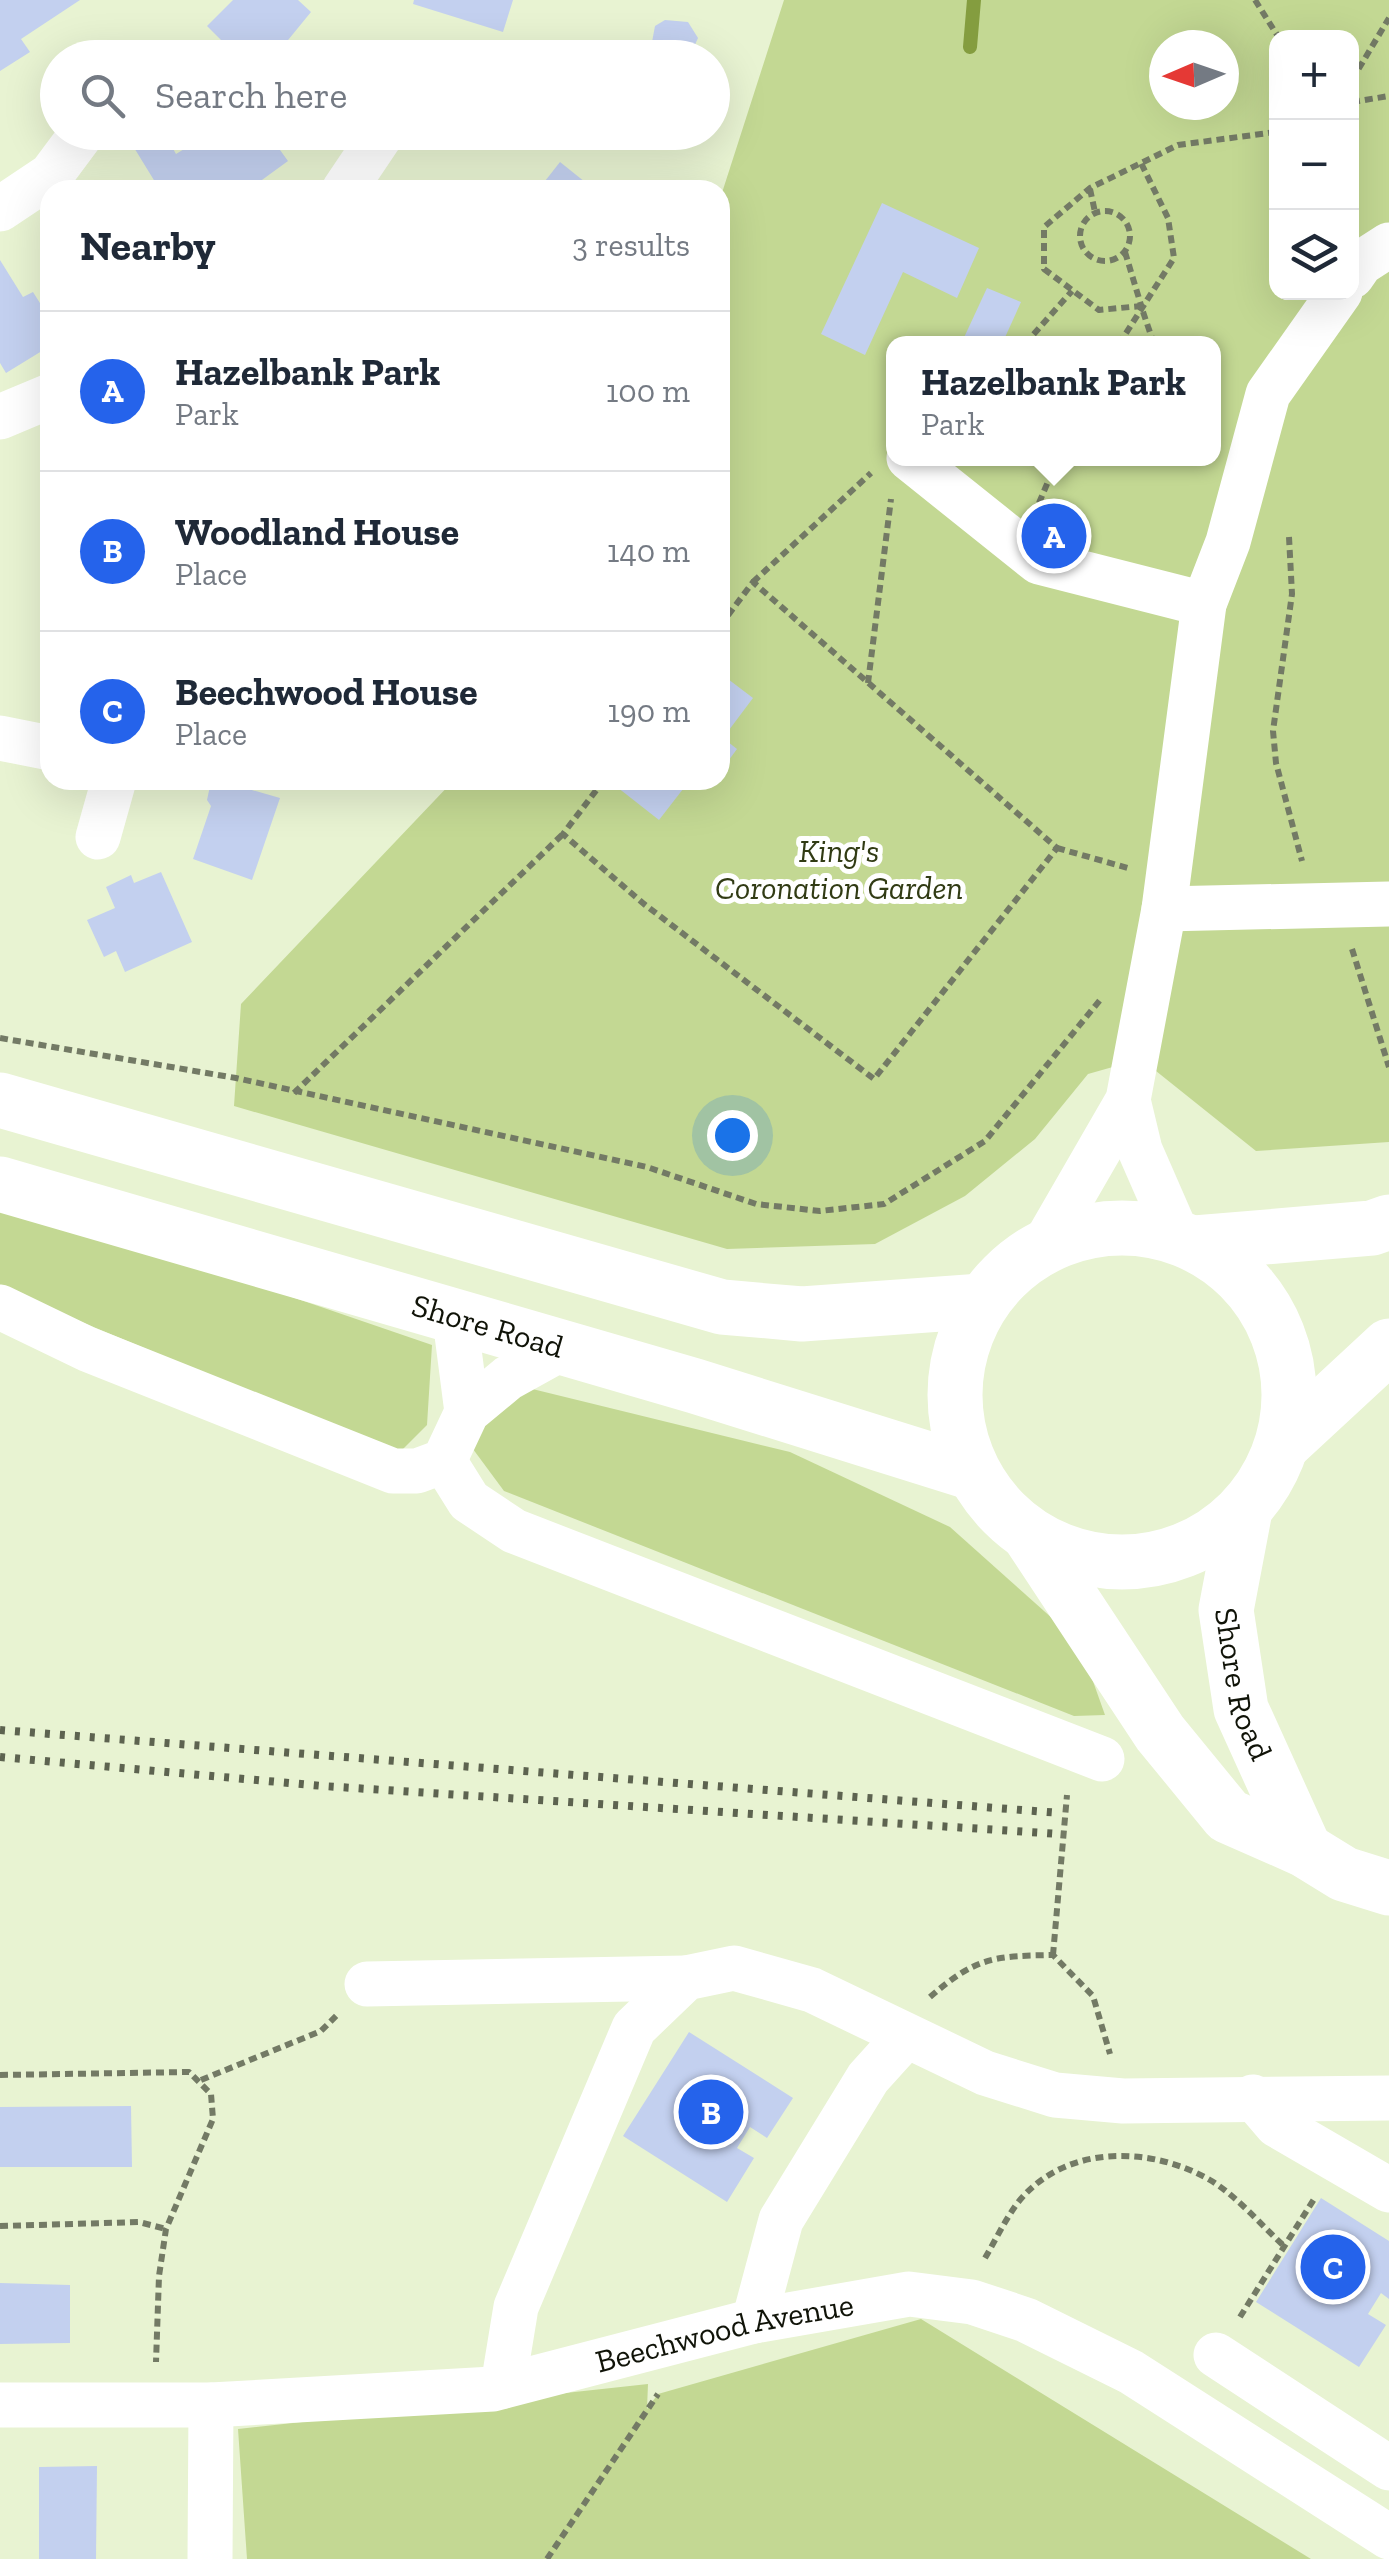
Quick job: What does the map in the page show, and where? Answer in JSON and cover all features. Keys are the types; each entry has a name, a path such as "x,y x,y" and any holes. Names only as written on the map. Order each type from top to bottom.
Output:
{"main road":[{"path":"0,1100 722,1307 802,1314 982,1300"},
{"name":"Shore Road","path":"0,1184 455,1319 564,1347 973,1473"},
{"path":"1389,1222 1372,1228 1186,1240 1125,1226 1070,1234 1021,1260 982,1300 962,1341 954,1386 957,1431 973,1473 998,1508 1030,1536 1160,1733 1228,1816 1305,1850 1344,1874 1389,1888"},
{"path":"1030,1536 1073,1556 1119,1564 1165,1558 1208,1540 1245,1510 1268,1480 1282,1445 1290,1398 1284,1350 1265,1306 1234,1270 1186,1240"},
{"path":"1282,1445 1389,1346"},
{"name":"Shore Road","path":"1245,1510 1226,1610 1241,1709 1305,1850"}],"street":[{"path":"44,180 70,150"},
{"path":"351,180 371,150"},
{"path":"0,209 40,182"},
{"path":"1359,266 1389,246"},
{"path":"1042,1249 1128,1100 1166,894 1204,604 1228,542 1268,394 1334,300"},
{"path":"0,416 40,400"},
{"path":"894,473 1040,562 1204,604"},
{"path":"0,738 40,746"},
{"path":"98,837 111,790"},
{"path":"1166,894 1326,906 1389,904"},
{"path":"1128,1100 1140,1150 1186,1240"},
{"path":"0,1306 87,1349 392,1471 418,1471 444,1462 467,1412 508,1378 564,1347"},
{"path":"455,1319 467,1412"},
{"path":"444,1462 469,1501 514,1531 1094,1755"},
{"path":"366,1984 686,1978 734,1968 812,1990 985,2073 1055,2095 1124,2101 1389,2098"},
{"path":"503,2386 516,2307 634,2028 686,1978"},
{"path":"754,2321 781,2220 868,2078 906,2036"},
{"path":"1253,2097 1277,2125 1389,2190"},
{"name":"Beechwood Avenue","path":"0,2405 211,2405 373,2398 503,2386 754,2321 909,2294 972,2302 1026,2320 1131,2372 1386,2527"},
{"path":"1216,2355 1389,2468"},
{"path":"210,2559 211,2405"}],"path":[{"path":"1255,0 1274,30"},
{"path":"1359,68 1389,18"},
{"path":"1359,101 1389,96"},
{"path":"1141,306 1099,310 1044,270 1044,227 1090,188 1178,145 1269,133"},
{"path":"1124,336 1174,258 1168,218 1141,163"},
{"path":"1090,188 1094,212"},
{"path":"1125,252 1102,261 1082,248 1082,224 1094,212 1111,211 1125,220 1130,237 1125,252 1151,336"},
{"path":"1032,336 1072,291"},
{"path":"730,613 754,582 894,473"},
{"path":"868,682 894,473"},
{"path":"1289,537 1292,594 1273,731 1276,763 1389,1067"},
{"path":"754,582 1057,848 1166,894"},
{"path":"294,1094 563,834 596,790"},
{"path":"563,834 644,904 874,1079 1057,848"},
{"path":"0,1038 236,1078 294,1094 648,1166 756,1204 820,1211 884,1204 985,1141 1109,987"},
{"path":"1053,1956 1066,1798 1094,1755"},
{"path":"906,2036 928,1998 964,1967 1006,1956 1053,1956 1093,1996 1124,2101 1123,2155"},
{"path":"201,2080 321,2031 366,1984"},
{"path":"0,2076 189,2072 211,2094 213,2119 166,2229 154,2349 161,2405"},
{"path":"972,2302 982,2262 1018,2203 1058,2169 1094,2157 1123,2155 1168,2160 1212,2182 1284,2246"},
{"path":"1216,2355 1338,2160"},
{"path":"0,2226 139,2222 166,2229"},
{"path":"547,2559 658,2394 649,2348"}],"green space":[{"name":"King's Coronation Garden","path":"784,0 1389,0 1389,1142 1256,1151 1141,1059 1088,1074 1035,1139 965,1196 875,1244 727,1249 234,1106 241,1004 444,790 730,790 730,180 726,180"},
{"path":"0,1197 432,1345 427,1425 398,1454 0,1288"},
{"path":"512,1384 790,1452 950,1527 1053,1619 1084,1656 1105,1715 1074,1716 504,1491 470,1445"},
{"path":"921,2319 1311,2559 247,2559 238,2429 648,2384 647,2409 658,2394"}],"building":[{"path":"0,0 80,0 21,39 30,52 0,71"},
{"path":"233,0 298,0 311,12 288,40 221,40 207,26"},
{"path":"414,0 513,0 503,32 413,4"},
{"path":"665,20 688,22 698,38 652,40 655,26"},
{"path":"135,150 174,150 176,154 183,150 280,150 288,161 262,180 154,180"},
{"path":"560,162 582,180 546,180"},
{"path":"882,203 979,248 957,298 903,272 865,355 821,334"},
{"path":"0,260 23,297 33,292 40,303 40,352 6,373 0,363"},
{"path":"987,288 1021,302 1006,336 965,336"},
{"path":"730,681 753,698 730,729"},
{"path":"209,790 252,790 280,798 252,880 193,859 211,806 207,800"},
{"path":"621,790 682,790 659,820"},
{"path":"161,872 192,942 125,972 116,951 104,957 87,920 115,908 106,887 131,875 134,883"},
{"path":"689,2032 793,2098 767,2138 750,2127 737,2148 754,2158 727,2202 623,2136"},
{"path":"131,2106 132,2167 0,2167 0,2107"},
{"path":"1321,2198 1389,2241 1389,2299 1381,2293 1368,2314 1386,2325 1359,2367 1256,2302"},
{"path":"0,2283 70,2285 70,2343 0,2344"},
{"path":"97,2466 96,2559 39,2559 39,2467"}],"waterway":[{"path":"970,47 974,0"}],"railway":[{"path":"0,1730 1060,1813"},
{"path":"0,1757 323,1786 1060,1834"}],"place":[{"name":"Hazelbank Park","path":"1054,536"},
{"name":"Woodland House","path":"711,2112"},
{"name":"Beechwood House","path":"1333,2267"}]}
